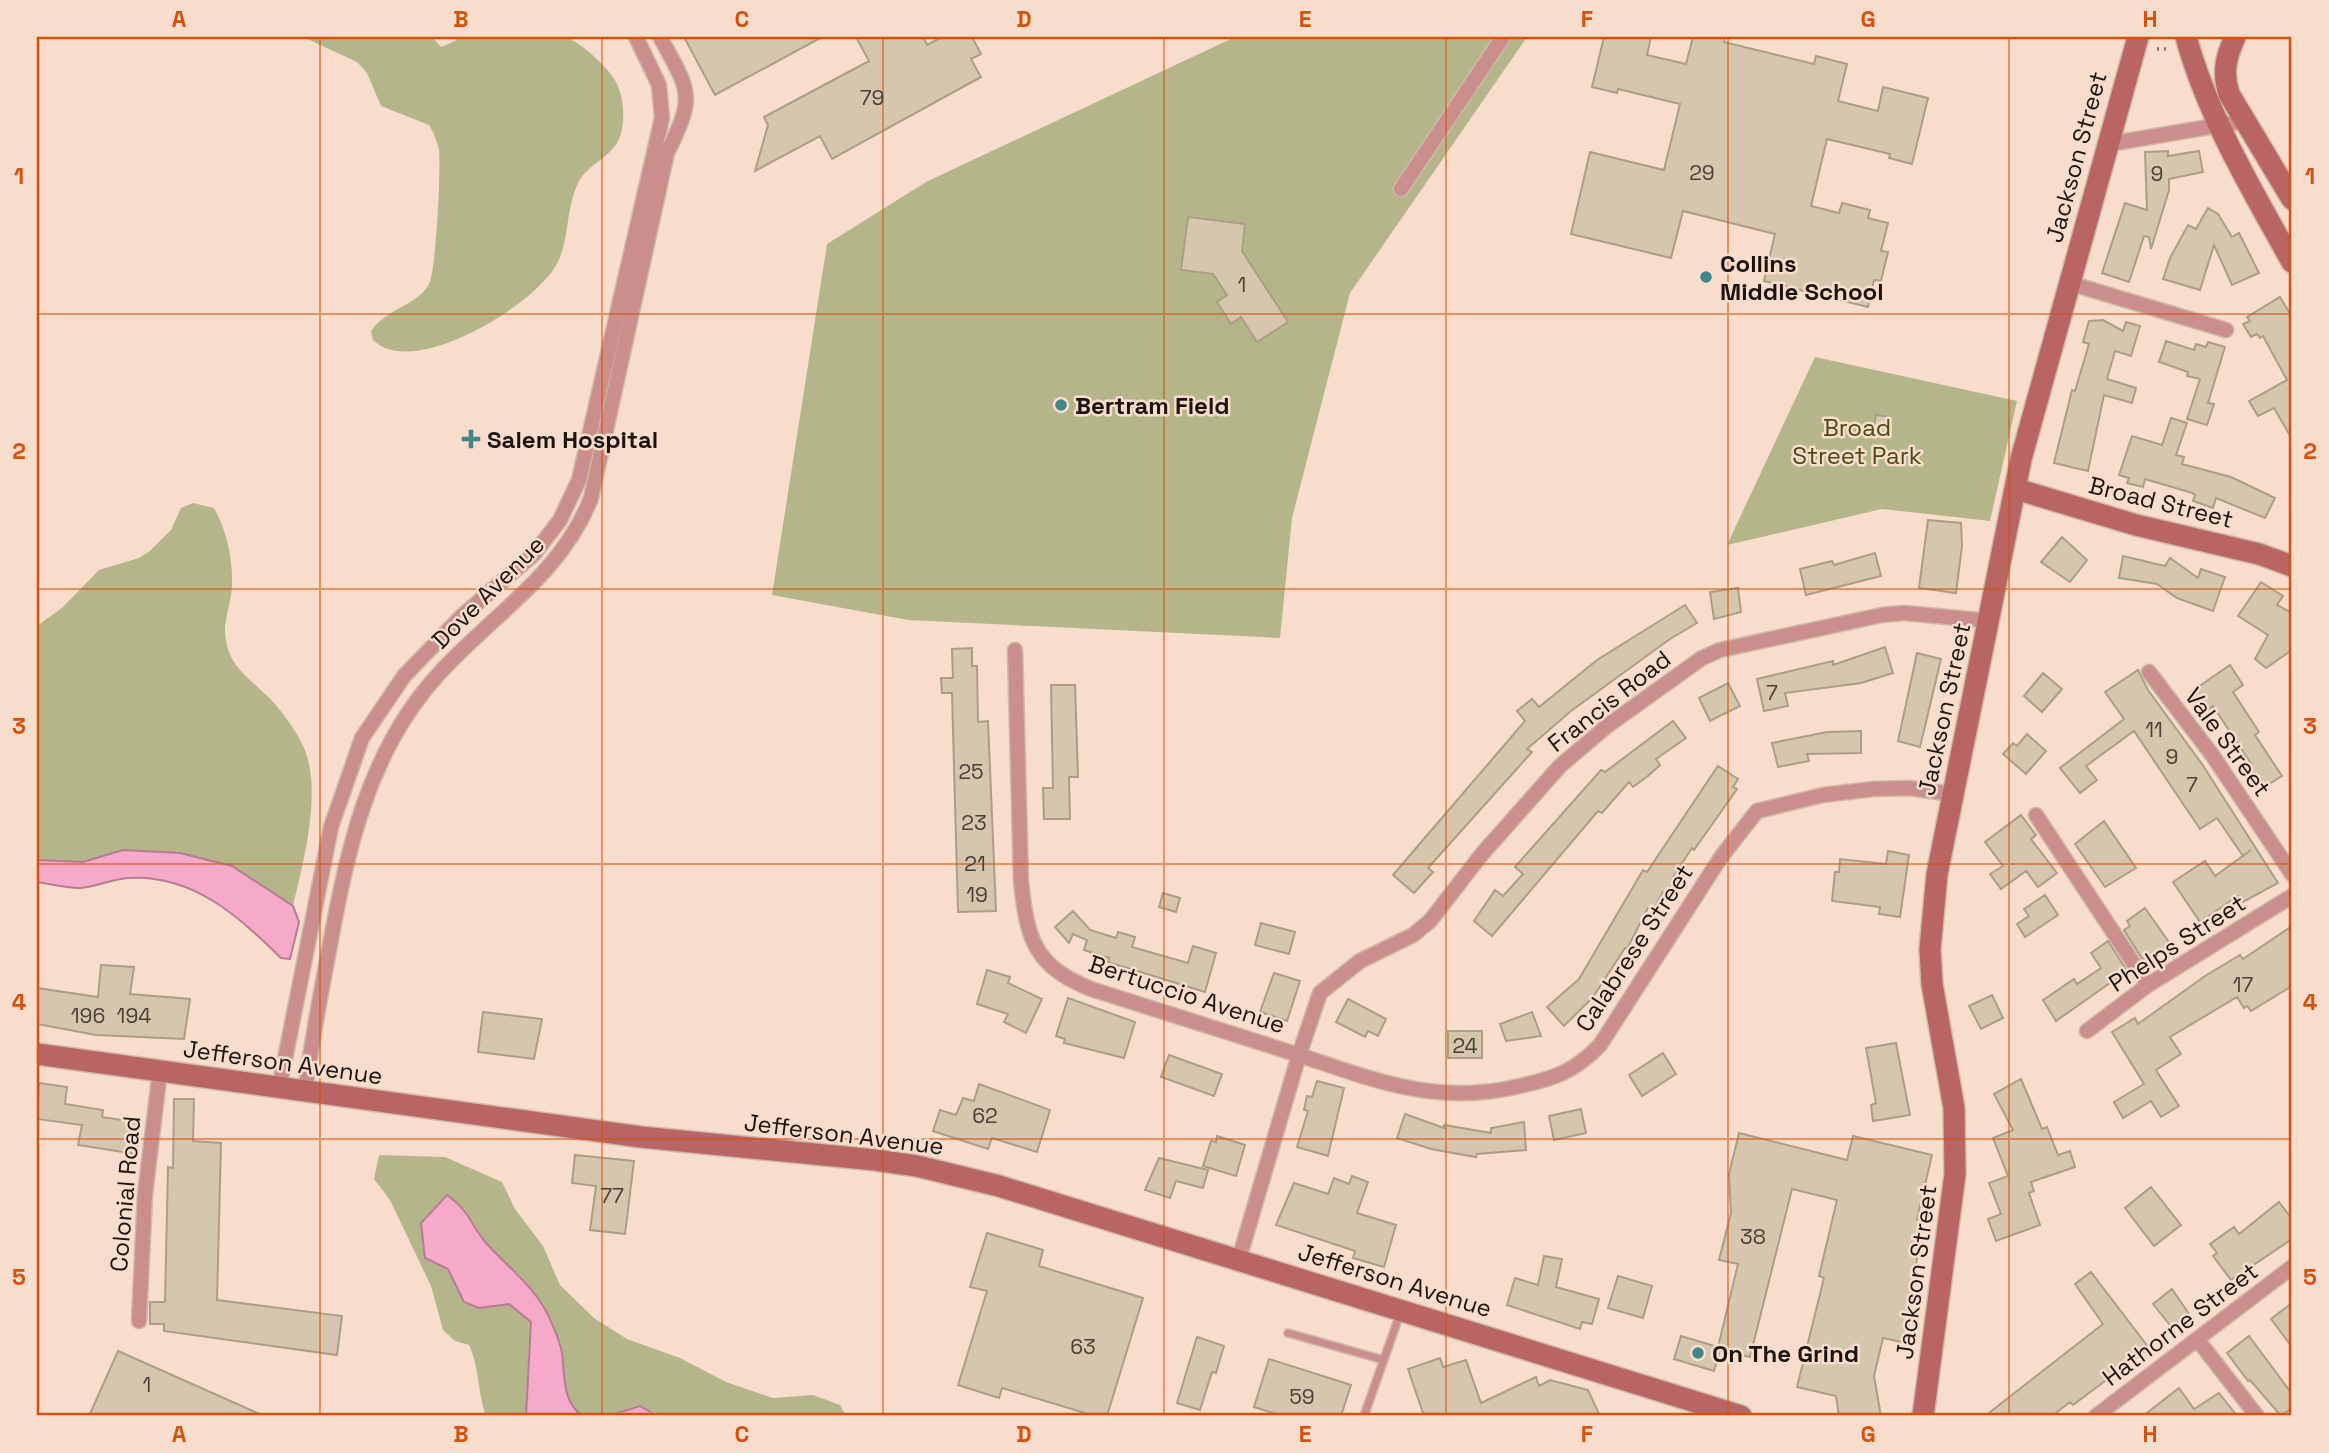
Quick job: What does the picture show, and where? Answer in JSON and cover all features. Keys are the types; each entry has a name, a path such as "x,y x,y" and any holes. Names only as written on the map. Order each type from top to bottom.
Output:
{"main road":[{"name":"Jackson Street","path":"1923,1413 1955,1174 1954,1108 1932,984 1930,949 1937,874 2038,389 2137,37"},
{"path":"2235,37 2229,50 2224,79 2244,121 2292,199"},
{"path":"2178,43 2194,67 2218,124 2292,262"},
{"name":"Broad Street","path":"2016,489 2136,524 2259,554 2292,566"},
{"name":"Jefferson Avenue","path":"37,1054 641,1137 917,1166 979,1181 1239,1259 1741,1416"}],"street":[{"name":"Dove Avenue","path":"279,1088 331,827 362,738 404,676 462,616 534,554 559,520 579,480 662,118 659,85 636,37"},
{"name":"Dove Avenue","path":"305,1092 338,904 365,796 377,765 392,737 435,678 556,562 591,498 610,423 667,153 686,115 687,100 682,78 660,37"},
{"path":"1401,189 1503,37"},
{"path":"2109,144 2244,121"},
{"path":"2069,283 2226,330"},
{"name":"Francis Road","path":"1299,1055 1320,993 1360,961 1413,935 1430,921 1482,854 1582,745 1702,658 1750,642 1882,615 1904,613 1991,621"},
{"name":"Bertuccio Avenue","path":"1015,650 1020,881 1028,930 1045,962 1065,978 1091,989 1299,1055 1239,1259"},
{"name":"Vale Street","path":"2149,672 2213,756 2292,874"},
{"name":"Calabrese Street","path":"1299,1055 1355,1073 1448,1096 1500,1091 1559,1076 1580,1066 1600,1045 1713,869 1758,811 1822,795 1873,789 1909,788 1952,794"},
{"path":"2036,815 2148,985"},
{"name":"Phelps Street","path":"2087,1031 2148,985 2292,896"},
{"name":"Colonial Road","path":"139,1321 145,1194 160,1071"},
{"name":"Hathorne Street","path":"2096,1416 2292,1267"},
{"path":"2197,1339 2257,1416"}],"lane":[{"path":"593,419 610,423"},
{"path":"1364,1416 1402,1310"},
{"path":"1288,1333 1384,1360"}],"path":[{"path":"2157,49 2178,43"}],"green space":[{"path":"303,37 432,37 441,47 458,37 564,37 585,49 601,63 613,76 621,95 621,133 611,151 579,181 571,203 560,258 542,283 498,318 442,345 415,351 391,350 373,340 371,331 378,323 417,297 429,284 436,241 439,150 429,125 381,106 367,73 357,62"},
{"name":"Bertram Field","path":"1235,37 1527,37 1350,293 1292,518 1280,638 908,620 772,595 827,244 926,182"},
{"name":"Broad Street Park","path":"1815,357 2017,401 1990,521 1882,509 1727,545"},
{"path":"193,503 214,508 227,539 232,573 225,629 232,659 249,680 275,704 290,724 304,748 309,764 311,816 293,906 267,891 123,850 83,862 37,860 37,626 63,607 99,570 139,558 150,551 171,530 181,508"},
{"path":"379,1155 445,1157 502,1182 515,1209 543,1246 560,1285 594,1318 627,1339 680,1358 726,1382 773,1398 813,1395 840,1405 846,1416 689,1416 655,1413 640,1406 614,1415 582,1416 572,1408 565,1390 561,1349 529,1285 486,1243 464,1208 433,1208 426,1220 425,1258 448,1269 464,1302 479,1308 509,1304 532,1322 526,1416 486,1416 469,1345 455,1341 443,1330 431,1286 390,1200 374,1179"}],"shaded area":[{"path":"123,850 180,853 232,866 293,906 299,922 290,959 281,958 248,927 213,901 194,890 173,883 128,878 80,888 37,882 37,860 83,862"},
{"path":"447,1195 466,1213 481,1237 529,1287 543,1306 560,1344 568,1395 582,1416 526,1416 531,1322 509,1304 479,1308 464,1302 448,1269 425,1258 421,1223"},
{"path":"640,1406 657,1416 608,1416"}],"building":[{"path":"684,37 822,37 715,95"},
{"path":"856,37 923,37 927,45 942,37 972,37 981,54 971,59 981,77 832,159 820,136 755,171 768,125 764,117 869,61"},
{"path":"1604,37 1651,37 1647,55 1686,64 1693,37 1725,37 1724,42 1814,64 1816,56 1847,64 1838,101 1878,111 1883,87 1928,98 1912,164 1889,158 1890,154 1827,139 1811,206 1839,213 1842,203 1870,210 1868,218 1888,223 1881,251 1888,252 1881,281 1874,280 1868,307 1764,281 1775,234 1683,211 1671,258 1571,234 1590,152 1664,170 1680,104 1618,89 1617,93 1592,87"},
{"path":"2168,151 2168,156 2199,151 2203,172 2169,179 2169,190 2151,249 2149,237 2144,236 2129,282 2102,273 2125,203 2147,210 2145,152"},
{"path":"2208,208 2218,214 2232,237 2239,233 2259,273 2232,285 2214,245 2200,290 2163,279 2170,258 2188,225 2196,229"},
{"path":"1188,217 1245,224 1242,251 1288,322 1257,342 1241,317 1231,324 1217,302 1227,295 1213,274 1181,270"},
{"path":"2280,297 2292,317 2292,439 2274,408 2258,416 2249,401 2287,380 2263,336 2260,338 2257,334 2251,337 2243,324 2250,321 2247,317"},
{"path":"2103,320 2123,331 2126,322 2140,326 2131,356 2115,351 2107,379 2136,388 2132,403 2104,395 2088,471 2054,463 2072,390 2075,391 2089,344 2083,342 2089,321"},
{"path":"2166,341 2194,350 2196,344 2206,347 2208,342 2225,347 2208,403 2214,404 2207,425 2187,419 2200,379 2187,376 2188,372 2159,362"},
{"path":"1876,415 1890,417 1887,433 1873,431"},
{"path":"2171,418 2187,423 2176,455 2184,457 2182,464 2231,477 2275,498 2265,518 2216,498 2213,508 2193,501 2195,495 2192,493 2145,479 2143,487 2127,483 2129,478 2119,475 2132,436 2162,445"},
{"path":"1928,520 1961,523 1962,546 1956,593 1919,588"},
{"path":"2062,537 2087,560 2070,582 2041,562"},
{"path":"1875,553 1881,576 1806,595 1800,569 1832,561 1834,565"},
{"path":"2123,556 2165,566 2170,558 2198,578 2201,569 2225,577 2213,611 2177,598 2157,584 2119,578"},
{"path":"2261,582 2283,596 2277,605 2292,613 2292,650 2266,668 2255,659 2268,635 2238,616"},
{"path":"1738,588 1741,612 1714,619 1710,592"},
{"path":"1685,605 1697,623 1670,639 1571,711 1527,749 1532,752 1428,868 1433,872 1414,893 1393,875 1525,721 1517,711 1532,699 1539,707 1597,660"},
{"path":"1885,647 1893,673 1861,683 1785,693 1788,706 1764,711 1757,679 1833,661 1833,665"},
{"path":"972,648 972,666 977,666 978,722 988,721 996,911 958,912 952,693 942,693 941,678 953,678 952,649"},
{"path":"1917,653 1941,659 1920,747 1898,741"},
{"path":"2230,665 2243,685 2233,692 2259,732 2255,735 2282,776 2263,788 2248,766 2251,764 2213,706 2205,712 2191,692"},
{"path":"2138,670 2148,690 2202,764 2278,883 2243,902 2238,896 2200,922 2173,882 2205,861 2215,876 2243,856 2217,818 2200,829 2134,731 2086,766 2097,780 2080,793 2060,768 2124,719 2105,692"},
{"path":"2043,673 2062,689 2042,712 2024,696"},
{"path":"1728,683 1740,706 1710,721 1699,698"},
{"path":"1051,685 1075,685 1078,777 1069,777 1070,819 1044,819 1043,788 1053,788"},
{"path":"1673,721 1686,738 1656,759 1660,765 1648,776 1633,787 1629,782 1602,813 1598,811 1492,936 1474,921 1495,890 1503,896 1523,874 1515,867 1601,770 1605,772"},
{"path":"1861,731 1861,753 1807,754 1809,761 1778,767 1772,743 1827,732"},
{"path":"2027,734 2046,751 2026,774 2003,754 2013,743 2017,746"},
{"path":"1718,766 1738,779 1733,787 1737,789 1694,850 1692,848 1673,877 1676,879 1666,894 1663,892 1653,910 1648,908 1627,949 1625,948 1593,997 1564,1026 1547,1007 1579,979 1643,870 1647,872"},
{"path":"2021,815 2036,835 2031,839 2057,873 2038,887 2026,871 2001,889 1990,874 2003,866 1985,842"},
{"path":"2104,821 2136,868 2105,887 2075,844"},
{"path":"1888,851 1909,855 1900,917 1879,914 1880,907 1832,901 1835,872 1839,872 1840,859 1886,864"},
{"path":"1163,893 1180,898 1176,912 1159,907"},
{"path":"2045,895 2058,915 2025,937 2017,924 2029,916 2024,909"},
{"path":"2145,908 2171,945 2153,958 2150,954 2143,960 2124,930 2130,926 2127,921"},
{"path":"1073,911 1090,930 1116,938 1118,932 1135,937 1132,947 1188,963 1193,946 1216,953 1205,992 1108,962 1109,958 1084,950 1087,940 1073,934 1069,943 1055,927"},
{"path":"1261,923 1295,932 1289,954 1255,945"},
{"path":"2292,926 2292,986 2251,1011 2247,1006 2244,1008 2237,997 2170,1037 2181,1054 2156,1070 2179,1106 2161,1117 2151,1101 2123,1118 2114,1102 2144,1084 2112,1032 2135,1018 2138,1024 2205,976 2240,955 2243,959"},
{"path":"2108,941 2127,971 2056,1021 2043,1000 2074,979 2077,984 2101,968 2091,953"},
{"path":"101,965 134,967 130,994 190,999 184,1039 96,1035 37,1024 37,988 98,997"},
{"path":"987,970 1010,977 1008,983 1042,999 1026,1033 1004,1022 1008,1014 977,1004"},
{"path":"1274,973 1300,981 1287,1021 1260,1012"},
{"path":"1992,995 2003,1018 1981,1029 1969,1006"},
{"path":"1068,998 1135,1022 1124,1058 1064,1043 1065,1039 1056,1036"},
{"path":"1348,999 1386,1019 1378,1036 1368,1031 1365,1037 1336,1022"},
{"path":"483,1012 542,1019 534,1059 478,1052"},
{"path":"1532,1012 1541,1036 1506,1041 1500,1024"},
{"path":"1448,1031 1482,1031 1482,1058 1448,1058"},
{"path":"1896,1043 1910,1115 1873,1121 1871,1105 1876,1103 1866,1048"},
{"path":"1663,1053 1676,1074 1642,1096 1629,1075"},
{"path":"1169,1055 1222,1074 1214,1096 1161,1077"},
{"path":"2021,1079 2042,1129 2047,1127 2058,1155 2070,1151 2075,1167 2031,1182 2034,1191 2029,1193 2040,1225 1996,1241 1988,1219 2001,1214 1989,1183 2008,1176 1993,1138 2013,1130 1994,1094"},
{"path":"1317,1081 1344,1088 1328,1156 1297,1147 1308,1111 1304,1110 1307,1096 1312,1097"},
{"path":"39,1083 67,1087 65,1104 103,1110 102,1117 141,1123 136,1154 78,1145 82,1125 37,1119"},
{"path":"979,1084 1050,1110 1037,1152 992,1138 988,1149 933,1131 940,1110 956,1115 963,1098 974,1101"},
{"path":"174,1099 194,1099 193,1141 221,1143 217,1300 342,1316 337,1355 164,1331 164,1324 150,1324 150,1302 165,1302 168,1167 173,1168"},
{"path":"1581,1109 1586,1133 1554,1140 1549,1116"},
{"path":"1405,1114 1444,1128 1444,1125 1491,1133 1491,1128 1524,1122 1526,1150 1477,1154 1476,1157 1431,1149 1397,1138"},
{"path":"1739,1133 1847,1160 1853,1136 1932,1155 1917,1219 1922,1220 1906,1343 1883,1338 1874,1376 1881,1416 1839,1416 1836,1396 1797,1387 1824,1278 1819,1276 1837,1200 1792,1189 1750,1357 1720,1350 1714,1371 1674,1359 1681,1336 1718,1347 1738,1264 1719,1260 1731,1213 1729,1174"},
{"path":"1217,1136 1245,1145 1236,1176 1203,1166 1211,1141 1216,1142"},
{"path":"575,1155 634,1161 625,1234 590,1230 596,1186 572,1183"},
{"path":"1159,1158 1208,1170 1203,1188 1176,1181 1170,1198 1145,1190"},
{"path":"1352,1176 1368,1182 1357,1213 1396,1225 1384,1267 1353,1258 1355,1251 1276,1225 1294,1183 1328,1194 1334,1178 1349,1184"},
{"path":"2151,1187 2181,1225 2154,1246 2125,1208"},
{"path":"2279,1202 2292,1219 2292,1239 2231,1280 2213,1256 2217,1253 2210,1244 2234,1227 2239,1234"},
{"path":"987,1233 1043,1250 1039,1266 1143,1298 1107,1416 1095,1416 1002,1388 999,1398 958,1385 987,1291 970,1287"},
{"path":"1544,1256 1562,1259 1556,1287 1599,1299 1592,1324 1582,1322 1580,1329 1507,1305 1515,1278 1538,1285"},
{"path":"2091,1272 2149,1348 2073,1405 2070,1402 2052,1416 1985,1416 2103,1324 2075,1284"},
{"path":"1618,1276 1652,1286 1643,1318 1608,1308"},
{"path":"2172,1289 2191,1317 2173,1329 2153,1304"},
{"path":"2292,1303 2292,1347 2271,1319"},
{"path":"2249,1336 2292,1394 2292,1408 2281,1416 2250,1380 2248,1381 2227,1353"},
{"path":"1197,1337 1224,1346 1216,1373 1212,1372 1200,1410 1177,1403"},
{"path":"118,1351 264,1416 89,1416"},
{"path":"1440,1358 1443,1367 1466,1360 1481,1403 1536,1377 1539,1386 1550,1380 1588,1390 1600,1416 1424,1416 1408,1369"},
{"path":"1269,1359 1351,1385 1341,1416 1282,1416 1254,1407"},
{"path":"2179,1388 2194,1409 2219,1393 2237,1416 2143,1416"}],"place":[{"name":"Collins Middle School","path":"1706,277"},
{"name":"Bertram Field","path":"1061,405"},
{"name":"Salem Hospital","path":"471,439"},
{"name":"On The Grind","path":"1698,1353"}]}
